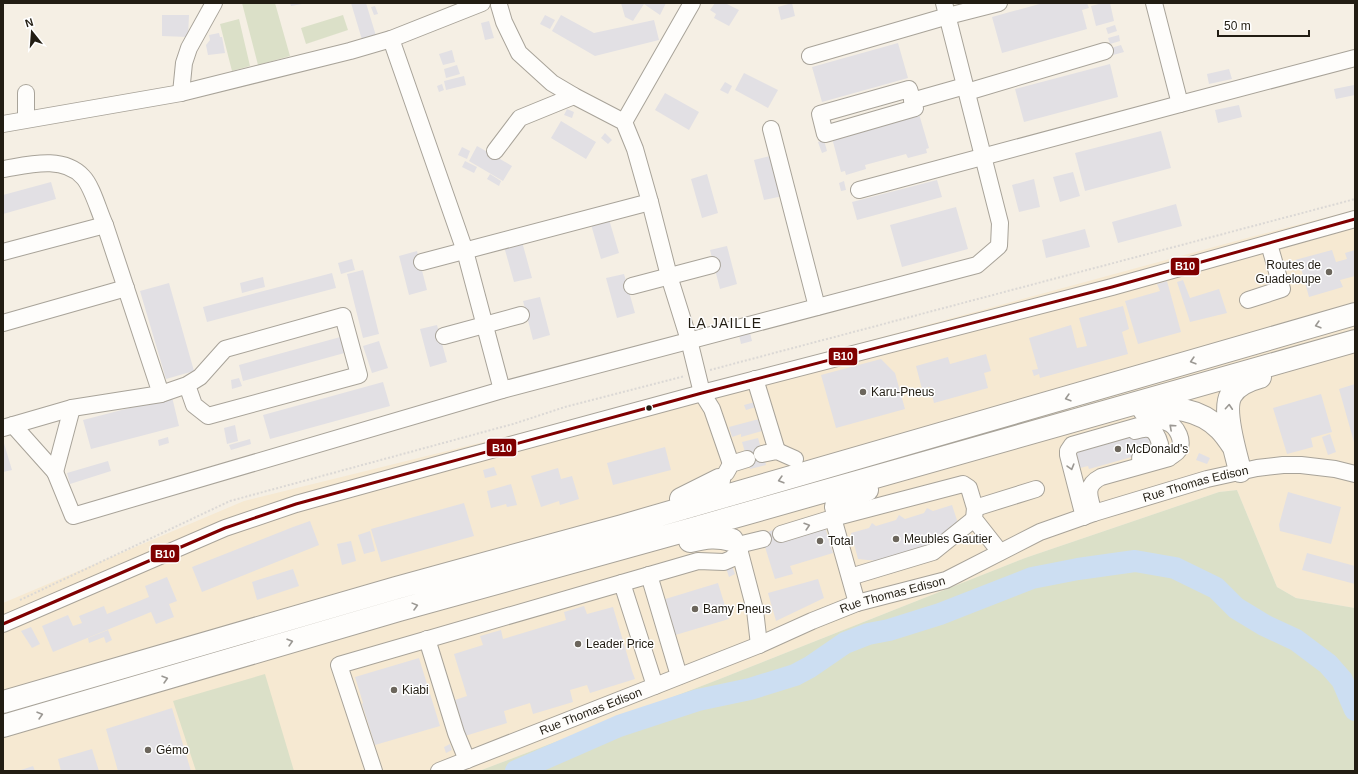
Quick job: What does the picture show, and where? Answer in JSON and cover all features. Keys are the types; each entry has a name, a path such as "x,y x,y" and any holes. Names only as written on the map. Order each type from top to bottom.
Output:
{"highway":[{"path":"3,702 396,588 622,526 1355,314"},
{"path":"3,726 399,610 1355,341"},
{"path":"1240,471 1234,446 1228,406 1231,394 1240,385 1250,380 1355,349"},
{"path":"1020,436 1142,411 1165,408 1187,411 1203,417 1220,429 1234,446"},
{"path":"778,454 810,462 964,427"},
{"path":"834,513 848,497 974,449"},
{"path":"622,526 686,497 725,472"},
{"path":"548,569 613,562 707,537 720,537 737,546"}],"street":[{"path":"181,93 184,63 189,48 214,3"},
{"path":"3,124 181,93 350,51 391,39 481,3"},
{"path":"624,122 692,3"},
{"path":"810,56 946,10 999,3"},
{"path":"1154,3 1180,104"},
{"path":"499,4 504,22 519,53 552,82 574,96 624,122 635,149 669,276 689,340 702,393 712,409 725,472 747,459"},
{"path":"187,386 194,405 208,416 359,375 343,316 225,349 200,377 187,386 161,394 72,408 8,426 55,472 73,516 502,390 977,265 999,246 1000,223 946,10"},
{"path":"391,39 465,251 502,390"},
{"path":"912,101 966,89 1104,52"},
{"path":"859,190 1355,58"},
{"path":"909,89 912,101 915,108 825,134 820,114 909,89"},
{"path":"26,93 26,119"},
{"path":"495,151 520,118 574,96"},
{"path":"771,129 817,306"},
{"path":"3,169 54,162 69,167 83,177 89,186 105,225 161,394"},
{"path":"422,262 650,202"},
{"path":"3,624 225,528 296,504 702,393 1269,244 1355,219"},
{"path":"3,252 105,225"},
{"path":"1248,300 1282,289 1269,244"},
{"path":"632,286 712,265"},
{"path":"3,323 126,288"},
{"path":"444,336 521,315"},
{"path":"755,379 778,454"},
{"path":"55,472 72,408"},
{"path":"1156,421 1166,422 1173,426 1179,434 1181,444 1177,452 1169,458 1096,480 1091,485 1088,493 1089,515 1068,455 1068,451 1072,445 1084,440 1156,421"},
{"name":"Rue Thomas Edison","path":"439,771 759,645 857,603 946,580 1040,532 1089,515 1240,471 1272,466 1301,465 1335,469 1355,474"},
{"path":"781,534 834,513 963,484 969,488 975,514 1000,552"},
{"path":"850,577 933,552 975,514 1036,489"},
{"path":"834,513 857,603"},
{"path":"737,546 763,539"},
{"path":"374,771 339,665 698,561 724,562 731,559 737,546"},
{"path":"737,546 755,610 759,645"},
{"path":"649,575 679,676"},
{"path":"622,583 654,686"},
{"path":"427,639 456,734 467,760"}],"path":[{"path":"513,424 565,408 1355,199"}],"shaded area":[{"path":"1355,210 1355,608 1296,598 1277,587 1237,490 1219,492 1025,558 712,682 479,771 3,771 3,603 244,501 621,408"}],"green space":[{"path":"242,3 275,3 290,56 258,65"},
{"path":"343,15 348,30 306,44 301,28"},
{"path":"239,19 250,66 232,71 220,24"},
{"path":"1237,490 1277,587 1296,598 1355,608 1355,771 479,771 712,682 1025,558 1219,492"},
{"path":"265,674 294,771 196,771 173,701"}],"building":[{"path":"290,3 302,3 302,4 291,6"},
{"path":"351,3 366,3 377,39 363,43"},
{"path":"621,3 666,3 660,15 644,4 633,21 625,17"},
{"path":"715,3 725,3 739,10 729,26 714,18 716,14 710,10"},
{"path":"792,3 795,16 781,20 778,7"},
{"path":"1043,3 1087,3 1089,8 1082,10 1087,29 1002,53 992,17"},
{"path":"1110,3 1114,21 1096,26 1091,6"},
{"path":"375,6 378,14 374,15 371,7"},
{"path":"162,15 189,15 188,37 162,36"},
{"path":"545,15 555,20 550,29 540,24"},
{"path":"561,15 594,33 654,20 659,40 595,56 552,31"},
{"path":"489,21 494,38 485,40 481,23"},
{"path":"1115,25 1117,31 1108,34 1106,28"},
{"path":"219,33 220,37 222,37 225,53 208,55 206,45 210,40 209,35"},
{"path":"1119,35 1120,41 1110,44 1108,38"},
{"path":"898,43 908,78 822,102 812,67"},
{"path":"1121,45 1124,52 1113,55 1111,48"},
{"path":"452,50 455,62 443,65 439,54"},
{"path":"1110,64 1118,97 1024,122 1015,89"},
{"path":"457,65 460,74 446,78 444,69"},
{"path":"1229,69 1232,79 1209,84 1207,74"},
{"path":"744,73 778,90 768,108 735,90"},
{"path":"464,76 466,85 446,90 444,81"},
{"path":"725,82 732,86 728,94 720,90"},
{"path":"442,84 444,90 439,92 437,86"},
{"path":"1354,85 1355,95 1336,99 1334,89"},
{"path":"665,93 699,112 689,130 655,110"},
{"path":"1239,105 1242,117 1218,123 1215,110"},
{"path":"567,109 574,112 572,118 564,115"},
{"path":"919,114 929,148 926,149 927,153 908,158 906,154 865,165 866,169 846,175 845,171 841,172 832,138"},
{"path":"561,121 596,142 586,159 551,138"},
{"path":"1161,131 1171,168 1085,191 1075,153"},
{"path":"605,133 612,140 608,144 601,138"},
{"path":"824,140 827,151 822,153 818,142"},
{"path":"477,146 512,166 503,181 469,161"},
{"path":"462,147 470,151 467,159 458,155"},
{"path":"774,155 783,196 764,200 754,160"},
{"path":"465,161 477,167 474,173 462,167"},
{"path":"1073,172 1080,196 1060,202 1053,177"},
{"path":"490,174 501,181 499,186 487,179"},
{"path":"707,174 718,213 702,218 691,179"},
{"path":"1034,179 1040,207 1019,212 1012,185"},
{"path":"937,180 942,197 857,220 852,202"},
{"path":"844,181 846,190 841,191 839,183"},
{"path":"51,182 56,199 3,214 3,195"},
{"path":"1176,204 1182,226 1118,243 1112,222"},
{"path":"956,207 968,249 902,267 890,225"},
{"path":"608,216 619,253 601,259 590,221"},
{"path":"1085,229 1090,247 1046,258 1042,240"},
{"path":"521,238 532,278 514,282 503,243"},
{"path":"727,246 737,284 720,289 710,250"},
{"name":"Routes de Guadeloupe","path":"1332,250 1336,262 1347,259 1345,253 1355,250 1355,276 1340,280 1343,287 1309,297 1301,268 1298,269 1295,260"},
{"path":"417,251 427,290 409,295 399,256"},
{"path":"352,259 355,270 341,274 338,263"},
{"path":"363,270 379,334 363,338 347,274"},
{"path":"332,273 336,288 207,322 203,307"},
{"path":"624,274 635,313 617,318 606,278"},
{"path":"263,277 265,287 242,293 240,283"},
{"path":"1183,280 1190,298 1219,289 1227,313 1190,322 1177,282"},
{"path":"1167,281 1181,332 1138,344 1125,301 1160,291 1157,284"},
{"path":"169,283 194,371 166,379 140,291"},
{"path":"540,297 550,335 533,340 523,301"},
{"path":"1123,306 1129,329 1122,332 1128,354 1040,378 1039,374 1034,376 1032,370 1038,369 1029,338 1071,325 1077,348 1087,346 1079,318"},
{"path":"437,325 447,362 430,367 420,329"},
{"path":"750,333 752,341 741,344 739,335"},
{"path":"344,336 348,352 243,381 239,365"},
{"path":"379,341 388,368 372,373 363,346"},
{"path":"986,354 991,371 984,373 988,388 934,403 930,387 922,389 916,366 948,357 950,364"},
{"name":"Karu-Pneus","path":"881,359 895,373 905,409 836,428 821,375"},
{"path":"239,378 242,386 232,389 231,380"},
{"path":"383,382 390,406 270,439 263,415"},
{"path":"1355,384 1355,442 1354,442 1339,389"},
{"path":"1321,394 1332,432 1311,438 1313,447 1287,454 1273,408"},
{"path":"172,397 179,426 91,449 83,420"},
{"path":"755,402 756,407 746,410 744,405"},
{"path":"759,419 762,431 741,437 741,434 732,437 729,427"},
{"path":"235,425 238,441 227,444 224,428"},
{"name":"McDonald's","path":"1148,431 1153,451 1089,469 1088,466 1080,468 1075,453 1085,450 1084,448"},
{"path":"1330,434 1336,452 1328,455 1322,437"},
{"path":"168,437 169,443 159,446 158,440"},
{"path":"758,438 766,465 750,469 742,442"},
{"path":"250,439 251,444 231,450 229,445"},
{"path":"3,440 12,470 3,472"},
{"path":"665,447 671,470 613,485 607,463"},
{"path":"1199,453 1210,458 1207,464 1196,460"},
{"path":"108,461 111,471 70,484 67,473"},
{"path":"494,467 497,475 485,478 483,470"},
{"path":"558,468 561,479 572,476 579,499 560,505 559,501 541,507 531,476"},
{"path":"511,484 517,505 507,507 506,504 491,508 487,491"},
{"path":"1288,492 1341,507 1331,544 1280,531 1279,525"},
{"path":"464,503 474,536 381,562 371,529"},
{"name":"Meubles Gautier","path":"952,505 958,523 932,545 877,561 858,559 851,533 869,528 872,523 876,526 896,520 899,515 905,519 924,513 927,508 933,511"},
{"path":"310,521 319,545 202,592 192,567"},
{"name":"Total","path":"824,524 833,553 790,566 793,574 775,579 761,534 780,528"},
{"path":"370,531 375,551 364,554 358,535"},
{"path":"351,541 356,561 342,565 337,544"},
{"path":"1307,553 1355,566 1355,584 1302,570"},
{"path":"732,566 735,574 729,577 726,568"},
{"path":"293,569 299,586 257,600 252,582"},
{"path":"167,577 177,601 169,604 174,617 156,624 151,612 53,652 42,626 68,615 73,626 82,623 79,616 104,606 107,614 149,597 145,586"},
{"path":"818,579 824,598 776,621 768,593"},
{"name":"Bamy Pneus","path":"718,583 729,619 672,636 662,600"},
{"path":"584,606 587,614 613,607 635,679 590,693 587,685 570,690 573,702 533,714 530,703 504,711 507,723 465,736 461,722 456,723 455,720 460,718 455,700 467,696 454,654 483,645 480,636 501,630 503,639 566,620 564,612"},
{"path":"31,627 40,644 32,648 21,631"},
{"path":"108,630 112,640 106,643 104,637 89,643 88,638"},
{"name":"Kiabi","path":"419,658 440,726 375,745 355,677"},
{"name":"Gémo","path":"172,708 191,771 118,771 106,729"},
{"path":"450,744 452,750 446,753 444,747"},
{"path":"92,749 99,771 61,771 58,759"},
{"path":"33,766 35,771 18,771"}],"waterway":[{"path":"516,771 619,726 698,700 750,689 795,675 810,667 845,643 868,634 889,630 940,614 1032,578 1078,569 1135,561 1175,568 1216,588 1236,608 1264,625 1296,640 1328,664 1342,680 1355,710"}],"transit line":[{"name":"B10","path":"3,624 225,528 296,504 702,393 1112,287 1355,219"}],"place":[{"name":"Routes de Guadeloupe","path":"1329,272"},
{"name":"Karu-Pneus","path":"863,392"},
{"name":"McDonald's","path":"1118,449"},
{"name":"Meubles Gautier","path":"896,539"},
{"name":"Total","path":"820,541"},
{"name":"Bamy Pneus","path":"695,609"},
{"name":"Leader Price","path":"578,644"},
{"name":"Kiabi","path":"394,690"},
{"name":"Gémo","path":"148,750"}],"district":[{"name":"LA JAILLE","path":"725,323"}]}
